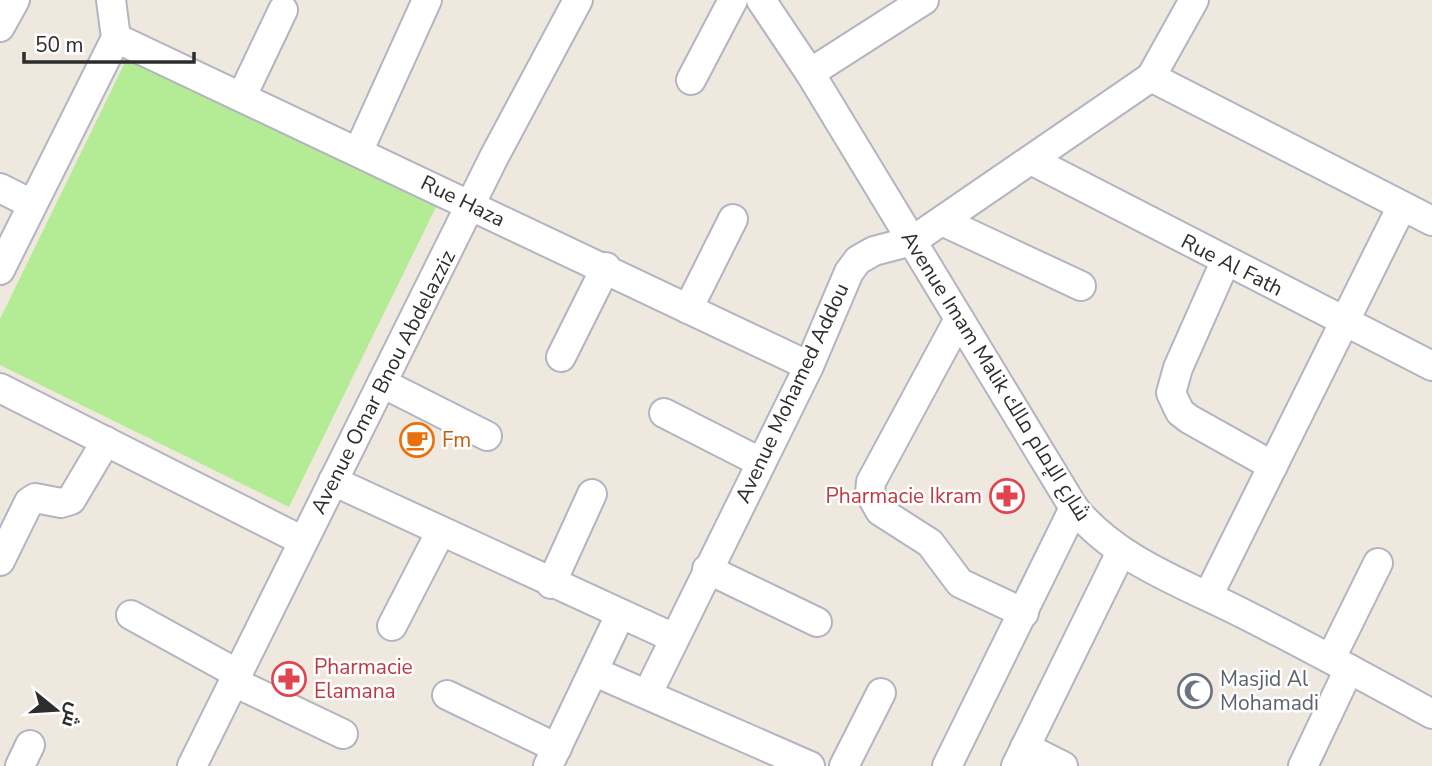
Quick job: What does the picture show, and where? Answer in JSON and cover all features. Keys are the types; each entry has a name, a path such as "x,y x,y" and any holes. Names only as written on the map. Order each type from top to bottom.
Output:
{"street":[{"path":"0,270 116,38 111,0"},
{"path":"359,150 427,0"},
{"name":"Avenue Omar Bnou Abdelazziz","path":"191,766 471,206 578,0"},
{"path":"691,80 733,0"},
{"name":"Avenue Imam Malik شارع الإمام مالك","path":"761,0 810,73 1074,508 1103,539 1121,552 1340,664 1432,715"},
{"path":"810,73 924,0"},
{"name":"Avenue Mohamed Addou","path":"648,693 809,366 836,297 858,260 874,251 912,242 1151,77 1194,0"},
{"path":"242,96 284,10"},
{"name":"Rue Haza","path":"116,38 359,150 809,366"},
{"path":"1151,77 1432,221"},
{"name":"Rue Al Fath","path":"1033,161 1432,366"},
{"path":"0,188 32,204"},
{"path":"1209,596 1402,206"},
{"path":"688,309 733,219"},
{"path":"942,221 1081,286"},
{"path":"1225,262 1178,368 1171,393 1180,412 1189,419 1273,466"},
{"path":"561,357 606,267"},
{"path":"959,319 871,482 870,493 880,511 930,543 960,583 1024,613"},
{"path":"382,383 488,436"},
{"path":"0,388 303,541"},
{"path":"664,414 760,462"},
{"path":"0,561 32,499 68,502 84,482 106,441"},
{"path":"333,481 440,533 674,638"},
{"path":"551,584 592,494"},
{"path":"947,766 1074,508"},
{"path":"392,626 440,533"},
{"path":"1063,766 1021,757 1121,552"},
{"path":"1303,766 1378,563"},
{"path":"708,569 817,622"},
{"path":"131,615 236,678 343,734"},
{"path":"447,695 553,757 620,615"},
{"path":"595,672 810,766"},
{"path":"844,766 881,693"}],"green space":[{"path":"130,52 438,203 289,507 0,365 0,319"}],"place":[{"name":"Fm","path":"417,440"},
{"name":"Pharmacie Ikram","path":"1007,496"},
{"name":"Pharmacie Elamana","path":"289,679"},
{"name":"Masjid Al Mohamadi","path":"1195,691"}]}
